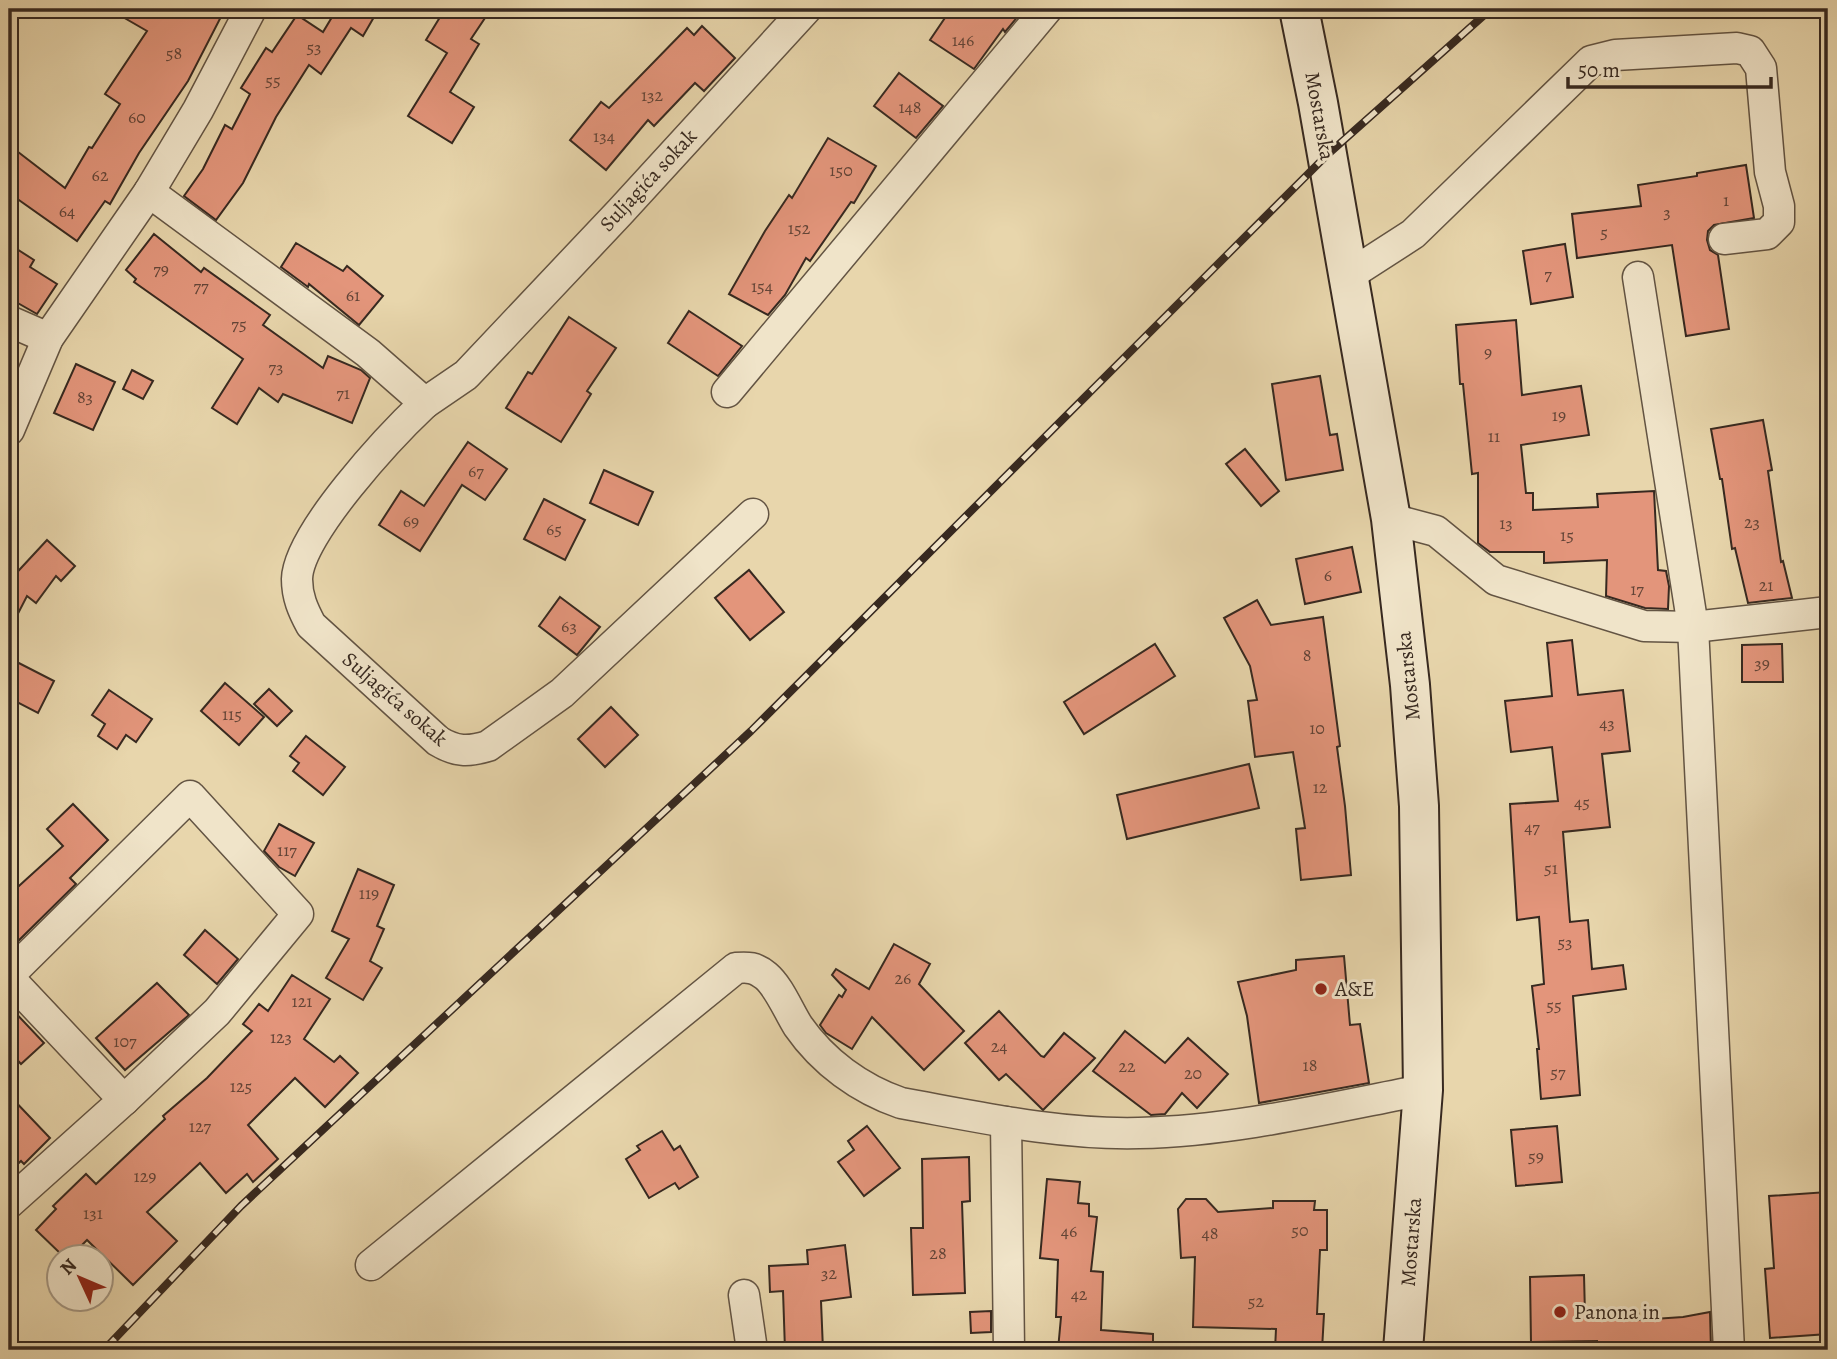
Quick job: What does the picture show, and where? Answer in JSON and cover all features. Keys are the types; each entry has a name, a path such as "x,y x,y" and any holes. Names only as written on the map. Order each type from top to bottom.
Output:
{"main road":[{"name":"Mostarska","path":"1299,9 1391,519 1419,806 1423,1090 1403,1350"}],"street":[{"path":"9,430 48,338 149,192 198,110 251,9"},
{"name":"Suljagića sokak","path":"753,514 562,693 488,746 474,751 452,749 438,741 311,625 300,604 297,577 308,542 394,432 425,403 466,375 806,9"},
{"path":"727,392 1047,9"},
{"path":"1349,276 1413,234 1591,61 1615,55 1737,48 1750,51 1761,68 1770,172 1779,206 1779,222 1768,234 1724,239"},
{"path":"149,192 368,353 425,403"},
{"path":"1638,277 1693,627 1729,1350"},
{"path":"9,321 48,338"},
{"path":"1391,519 1436,531 1496,580 1644,626 1693,627 1828,612"},
{"path":"9,1203 124,1100 217,1012 298,914 190,796 9,976 124,1100"},
{"path":"371,1265 736,968 752,967 768,977 800,1028 825,1057 855,1082 877,1095 901,1103 1006,1122 1060,1129 1138,1133 1204,1128 1423,1090"},
{"path":"1006,1122 1009,1350"},
{"path":"744,1295 752,1350"}],"building":[{"path":"109,9 225,9 188,81 139,153 110,204 105,201 77,241 9,193 9,145 65,188 89,147 92,148 120,104 105,94 147,31"},
{"path":"318,9 363,9 374,17 363,36 351,28 321,74 309,65 276,117 243,183 216,220 184,196 203,169 225,125 232,129 250,94 241,88 266,48 272,52 297,15 323,32 332,17"},
{"path":"445,9 491,9 471,39 479,44 450,92 474,107 452,143 408,116 447,53 426,40"},
{"path":"951,9 1024,9 1005,32 1003,29 974,69 930,40"},
{"path":"702,26 735,58 704,91 695,83 654,126 648,120 606,170 570,140 601,102 609,108 687,28 694,35"},
{"path":"899,73 943,106 916,138 874,106"},
{"path":"828,138 876,166 854,203 851,202 810,261 806,258 785,295 768,315 729,294 765,231 789,195 792,198"},
{"path":"1746,165 1754,218 1714,225 1708,231 1707,240 1710,250 1718,255 1729,329 1686,336 1672,245 1577,258 1572,214 1641,206 1638,185"},
{"path":"154,234 201,272 204,268 270,315 263,325 323,368 328,356 361,370 370,378 352,423 283,394 278,402 259,388 237,424 212,408 243,359 134,282 136,279 126,270"},
{"path":"296,243 343,271 347,266 383,296 359,325 309,284 308,287 281,267"},
{"path":"9,244 34,260 30,267 57,284 37,314 9,298"},
{"path":"1565,244 1573,297 1531,304 1523,251"},
{"path":"689,311 742,346 718,376 668,343"},
{"path":"569,317 616,348 587,391 591,394 561,442 506,408 528,372 532,374"},
{"path":"1516,320 1522,395 1581,386 1589,435 1521,445 1526,493 1533,493 1533,510 1598,507 1597,494 1654,491 1658,570 1666,571 1669,586 1668,609 1645,608 1606,596 1607,560 1544,563 1544,552 1490,552 1478,543 1478,473 1472,474 1463,384 1460,384 1456,325"},
{"path":"76,364 115,382 93,430 54,413"},
{"path":"132,370 153,381 143,399 123,389"},
{"path":"1320,376 1330,435 1337,434 1343,470 1286,480 1272,384"},
{"path":"1763,420 1772,470 1768,471 1781,562 1783,561 1792,598 1748,603 1735,548 1732,549 1722,479 1711,429"},
{"path":"468,442 507,469 485,500 462,485 420,551 379,525 401,491 424,506"},
{"path":"1245,449 1279,491 1261,506 1226,464"},
{"path":"604,470 653,492 638,525 590,503"},
{"path":"544,499 585,520 565,560 524,539"},
{"path":"47,540 75,566 61,581 56,576 36,603 27,596 9,631 9,581"},
{"path":"1352,547 1361,592 1305,604 1296,559"},
{"path":"749,570 784,612 750,640 715,598"},
{"path":"560,597 600,627 577,655 539,626"},
{"path":"1257,600 1271,625 1323,617 1340,746 1337,747 1351,875 1301,880 1296,829 1305,828 1293,752 1255,757 1248,701 1257,700 1250,666 1224,618"},
{"path":"1572,640 1578,695 1623,690 1630,751 1602,754 1610,827 1563,832 1570,922 1588,920 1592,969 1623,965 1626,989 1573,996 1580,1095 1541,1099 1532,986 1544,984 1539,917 1517,920 1510,804 1558,801 1552,747 1511,752 1505,701 1552,696 1547,643"},
{"path":"1155,644 1175,676 1084,734 1064,702"},
{"path":"1782,644 1783,682 1742,682 1742,645"},
{"path":"9,658 54,681 38,713 9,698"},
{"path":"225,683 264,717 239,745 201,711"},
{"path":"269,689 292,711 277,726 254,704"},
{"path":"109,690 152,719 136,742 126,735 117,749 98,736 105,724 92,715"},
{"path":"611,707 638,735 605,767 578,739"},
{"path":"306,736 345,767 323,795 293,771 299,763 290,756"},
{"path":"1249,764 1259,808 1127,839 1117,795"},
{"path":"73,804 108,840 70,878 76,884 9,950 9,895 63,846 47,829"},
{"path":"279,824 314,843 295,876 279,867 264,851"},
{"path":"358,869 394,885 377,926 384,929 370,961 382,968 363,1000 326,978 349,939 332,931"},
{"path":"205,930 238,959 217,984 184,955"},
{"path":"894,944 930,964 919,984 964,1031 924,1070 872,1017 852,1049 826,1033 820,1025 839,995 842,997 846,990 832,975 836,969 869,989"},
{"path":"1344,956 1350,1025 1360,1024 1369,1083 1259,1103 1247,1016 1238,982 1296,970 1296,960"},
{"path":"292,975 330,999 304,1039 334,1062 340,1056 358,1073 325,1107 295,1078 248,1125 278,1159 253,1182 247,1174 226,1193 200,1163 147,1212 177,1241 133,1285 116,1268 116,1244 91,1244 87,1240 83,1244 51,1244 36,1230 56,1209 53,1206 86,1174 96,1184 165,1119 163,1116 207,1078 252,1031 243,1024 259,1004 268,1011"},
{"path":"157,983 189,1015 125,1070 96,1038"},
{"path":"9,1006 44,1043 21,1064 9,1051"},
{"path":"999,1011 1041,1056 1044,1057 1064,1033 1095,1058 1043,1110 1006,1074 999,1080 965,1043"},
{"path":"1125,1031 1165,1063 1188,1038 1228,1074 1197,1108 1182,1093 1165,1114 1151,1115 1093,1071"},
{"path":"9,1095 50,1138 24,1164 21,1161 9,1172"},
{"path":"867,1126 900,1168 864,1196 838,1162 854,1150 848,1141"},
{"path":"1557,1126 1562,1182 1516,1186 1511,1130"},
{"path":"662,1131 674,1150 680,1146 698,1177 679,1189 675,1183 649,1198 626,1159 640,1150 637,1146"},
{"path":"969,1157 970,1201 962,1202 965,1293 913,1295 911,1228 923,1228 922,1159"},
{"path":"1047,1179 1080,1182 1078,1203 1089,1204 1089,1216 1097,1217 1091,1271 1103,1272 1101,1330 1153,1334 1153,1350 1058,1350 1061,1317 1056,1317 1058,1260 1040,1258"},
{"path":"1827,1192 1828,1334 1770,1338 1765,1269 1774,1268 1769,1196"},
{"path":"1186,1199 1206,1199 1218,1212 1273,1208 1273,1201 1315,1201 1314,1210 1327,1210 1327,1250 1320,1250 1317,1314 1324,1314 1322,1350 1275,1350 1276,1329 1193,1327 1195,1257 1181,1258 1178,1209"},
{"path":"845,1245 851,1297 821,1301 823,1350 785,1350 783,1291 770,1292 769,1266 808,1264 807,1250"},
{"path":"1584,1275 1585,1315 1638,1311 1639,1320 1710,1312 1711,1350 1597,1350 1597,1341 1531,1342 1530,1277"},
{"path":"991,1311 991,1332 971,1333 970,1312"}],"railway":[{"path":"104,1350 241,1206 751,731 1327,155 1491,9"}],"place":[{"name":"A&E","path":"1321,989"},
{"name":"Panona in","path":"1560,1312"}]}
